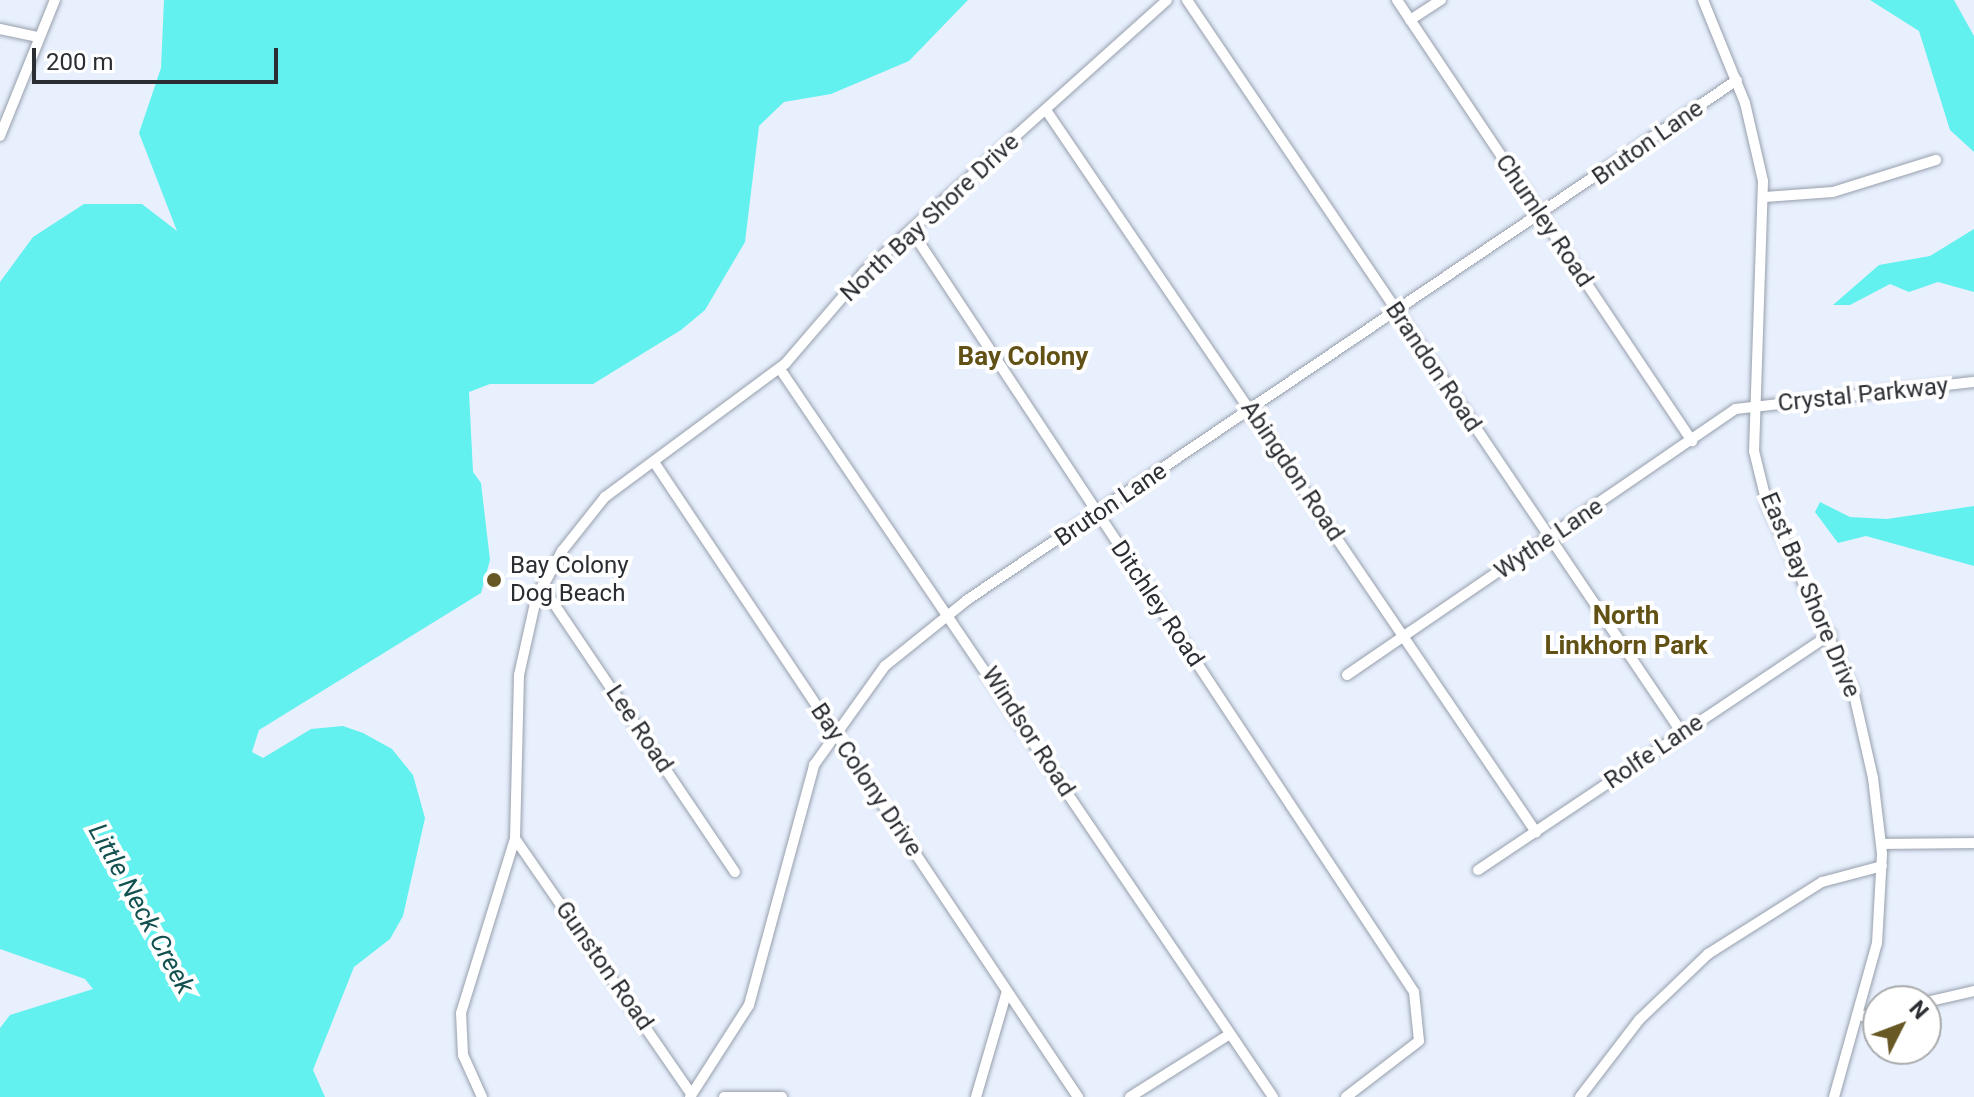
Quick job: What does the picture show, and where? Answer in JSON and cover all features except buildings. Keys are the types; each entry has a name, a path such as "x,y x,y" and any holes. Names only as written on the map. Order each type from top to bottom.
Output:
{"street":[{"path":"0,136 37,37 55,0"},
{"name":"North Bay Shore Drive","path":"482,1097 463,1055 461,1013 515,839 519,675 542,586 591,511 780,369 911,230 1167,0"},
{"name":"Brandon Road","path":"1187,0 1682,733"},
{"name":"Chumley Road","path":"1397,0 1692,441"},
{"path":"1410,20 1441,0"},
{"name":"East Bay Shore Drive","path":"1703,0 1737,80 1765,197 1751,406 1767,504 1830,634 1864,728 1882,866 1867,985"},
{"path":"0,29 37,37"},
{"name":"Bruton Lane","path":"690,1096 749,1005 814,765 873,678 948,614 1541,216 1737,80"},
{"name":"Abingdon Road","path":"1046,110 1536,832"},
{"path":"1765,197 1833,192 1936,160"},
{"name":"Ditchley Road","path":"911,230 1414,992 1422,1032 1408,1053 1346,1097"},
{"name":"Windsor Road","path":"780,369 1273,1097"},
{"name":"Crystal Parkway","path":"1751,406 1974,382"},
{"name":"Wythe Lane","path":"1347,675 1692,441 1751,406"},
{"name":"Bay Colony Drive","path":"654,462 1078,1097"},
{"name":"Lee Road","path":"542,586 735,872"},
{"name":"Rolfe Lane","path":"1478,870 1830,634"},
{"name":"Gunston Road","path":"515,839 690,1096"},
{"path":"1881,844 1974,843"},
{"path":"1580,1097 1639,1020 1708,954 1822,882 1882,866"},
{"path":"976,1097 1007,991"},
{"path":"1942,998 1974,991"},
{"name":"East Bay Shore Drive","path":"1834,1097 1862,1019"},
{"path":"1130,1097 1230,1034"},
{"path":"724,1097 782,1097"}],"water":[{"name":"Little Neck Creek","path":"164,0 968,0 909,61 831,94 784,102 759,126 745,242 705,310 681,330 593,384 490,384 469,392 473,472 481,483 490,560 481,593 259,730 252,752 263,758 311,729 343,726 363,733 392,749 413,775 425,818 403,916 390,939 354,967 313,1070 325,1097 0,1097 0,1028 10,1015 93,989 85,979 0,949 0,282 33,237 84,204 142,204 177,231 139,133 161,68"},
{"path":"1870,0 1954,0 1974,36 1974,152 1950,130 1919,31"},
{"path":"1974,229 1974,292 1938,282 1909,292 1890,284 1850,305 1833,305 1879,265 1930,256"},
{"path":"1820,502 1850,517 1887,519 1974,506 1974,566 1866,536 1838,543 1815,512"}],"place":[{"name":"Bay Colony Dog Beach","path":"494,580"}],"district":[{"name":"Bay Colony","path":"1023,357"},
{"name":"North Linkhorn Park","path":"1626,631"}]}
